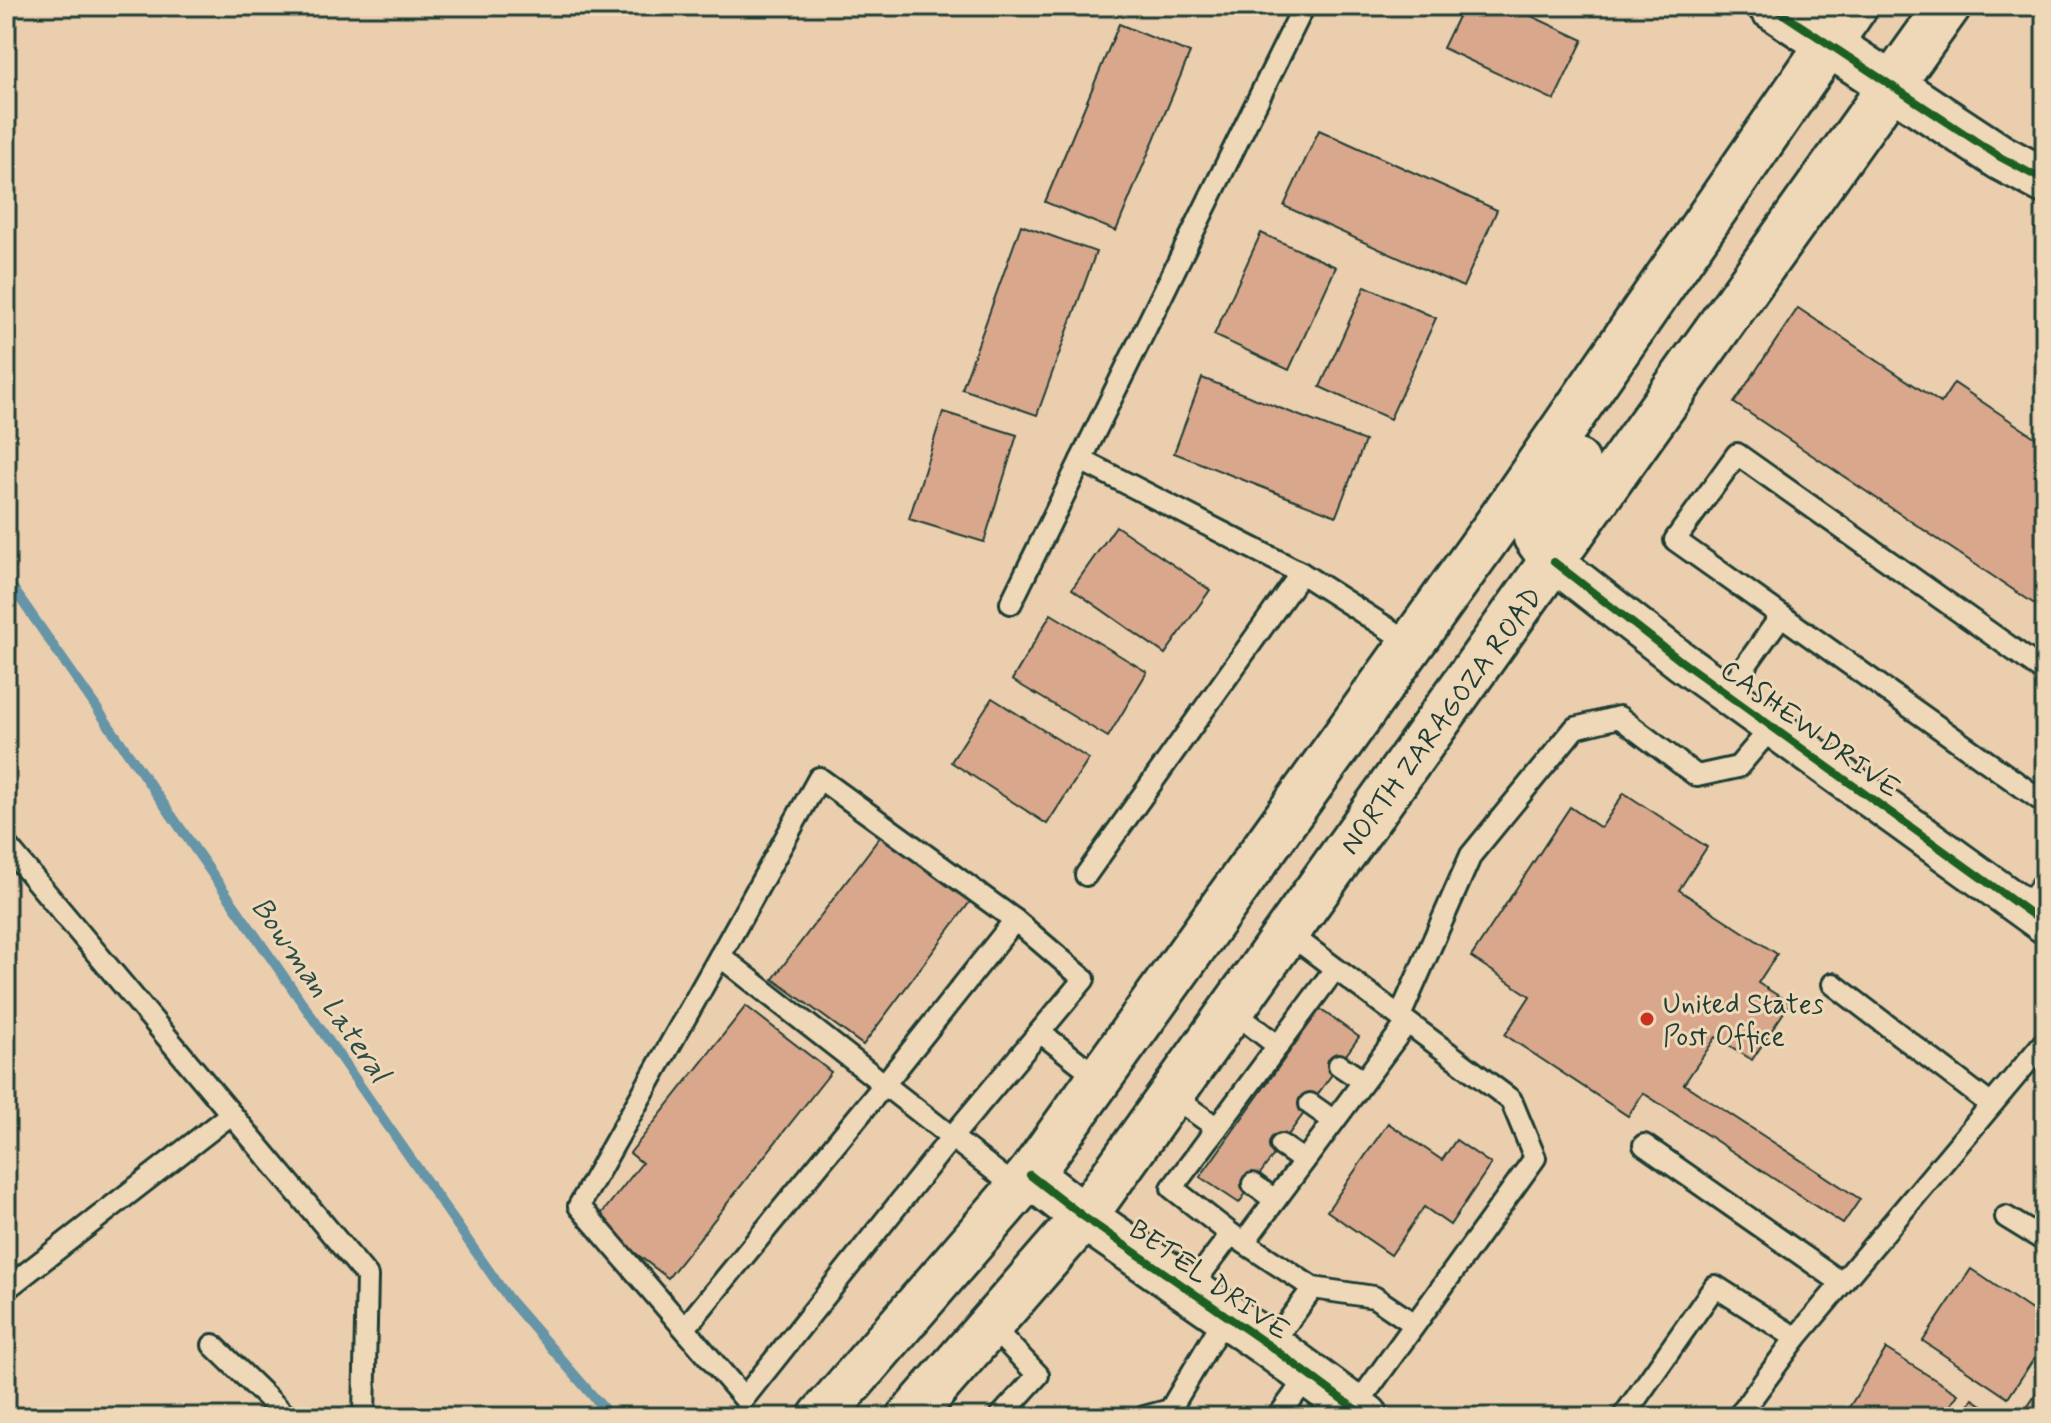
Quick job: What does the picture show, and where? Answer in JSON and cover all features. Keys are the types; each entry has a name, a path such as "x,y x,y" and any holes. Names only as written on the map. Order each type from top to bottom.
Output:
{"main road":[{"path":"1771,6 2000,157 2045,181"},
{"path":"821,1417 1024,1182 1100,1079 1501,519 1855,6"},
{"name":"NORTH ZARAGOZA ROAD","path":"918,1414 1084,1217 1948,6"},
{"path":"1554,562 1536,537 1545,510 1631,381 1638,320"},
{"name":"BETEL DRIVE","path":"1024,1182 1084,1217 1270,1346 1360,1413"}],"street":[{"name":"CASHEW DRIVE","path":"1554,562 1772,727 2038,905"}],"lane":[{"path":"1011,603 1304,6"},
{"path":"2045,672 1737,454 1675,540 2045,803"},
{"path":"1081,460 1301,573 1412,644"},
{"path":"1086,875 1301,573"},
{"path":"1726,693 1781,616"},
{"path":"1188,1291 1275,1200 1363,1081 1403,1019 1471,855 1575,728 1619,717 1697,776 1738,767 1772,727"},
{"path":"819,778 1015,920 1084,979 951,1138 744,1398 579,1206 819,778"},
{"path":"6,845 367,1276 364,1417"},
{"path":"685,1328 1015,920"},
{"path":"1288,933 1511,1100 1535,1158 1414,1324 1360,1413"},
{"path":"720,956 951,1138 1024,1182"},
{"path":"1335,969 1238,1113 1217,1128 1208,1152 1172,1188 1237,1238 1313,1288 1374,1297 1414,1324"},
{"path":"1833,984 1990,1104"},
{"path":"1233,1011 1289,1038"},
{"path":"1040,1032 1100,1079"},
{"path":"1738,1417 1796,1338 2045,1041"},
{"path":"1339,1065 1363,1081"},
{"path":"1171,1095 1217,1128"},
{"path":"1310,1104 1334,1121"},
{"path":"6,1289 231,1114"},
{"path":"1281,1145 1304,1161"},
{"path":"1644,1145 1842,1283"},
{"path":"1253,1184 1275,1200"},
{"path":"2006,1217 2045,1241"},
{"path":"1623,1417 1715,1286 1796,1338"},
{"path":"1270,1346 1313,1288"},
{"path":"1144,1417 1175,1414 1225,1317"},
{"path":"990,1325 1040,1384 1003,1416"},
{"path":"213,1345 287,1417"},
{"path":"1278,1417 1308,1376"}],"building":[{"path":"1463,6 1510,6 1583,40 1554,100 1443,48"},
{"path":"1119,24 1190,53 1116,231 1045,202"},
{"path":"1319,130 1497,210 1463,287 1284,206"},
{"path":"1021,225 1096,252 1037,415 962,389"},
{"path":"1261,233 1336,267 1289,370 1214,335"},
{"path":"1365,286 1436,318 1390,419 1320,387"},
{"path":"1798,308 1941,403 1954,383 2045,444 2045,611 1734,403"},
{"path":"1202,378 1365,441 1336,516 1174,453"},
{"path":"943,412 1017,435 984,542 909,519"},
{"path":"1116,526 1210,590 1165,654 1072,589"},
{"path":"1051,614 1147,672 1108,737 1012,680"},
{"path":"992,698 1089,759 1047,824 951,762"},
{"name":"United States Post Office","path":"1624,793 1707,847 1679,890 1777,954 1758,983 1790,1003 1752,1060 1716,1037 1684,1084 1860,1199 1843,1224 1643,1093 1628,1116 1505,1035 1530,996 1471,957 1570,807 1601,828"},
{"path":"886,829 975,895 863,1045 773,979"},
{"path":"746,1006 831,1072 668,1278 595,1222 642,1163 630,1153"},
{"path":"1320,1009 1359,1037 1239,1203 1200,1177"},
{"path":"1388,1123 1442,1160 1456,1140 1491,1164 1450,1225 1424,1207 1391,1255 1327,1211"},
{"path":"2045,1152 2045,1175 2035,1168"},
{"path":"1971,1269 2045,1319 2045,1342 2008,1398 1923,1341"},
{"path":"1886,1349 1958,1394 1943,1417 1843,1417"},
{"path":"2045,1381 2045,1417 2031,1417 2024,1412"},
{"path":"1973,1399 2000,1417 1962,1417"}],"waterway":[{"name":"Bowman Lateral","path":"6,578 508,1298 611,1417"}],"cycle path":[{"path":"1771,6 2000,157 2045,181"},
{"path":"1554,562 1681,661 2045,924"},
{"path":"1030,1175 1084,1217 1366,1417"}],"place":[{"name":"United States Post Office","path":"1647,1019"}]}
